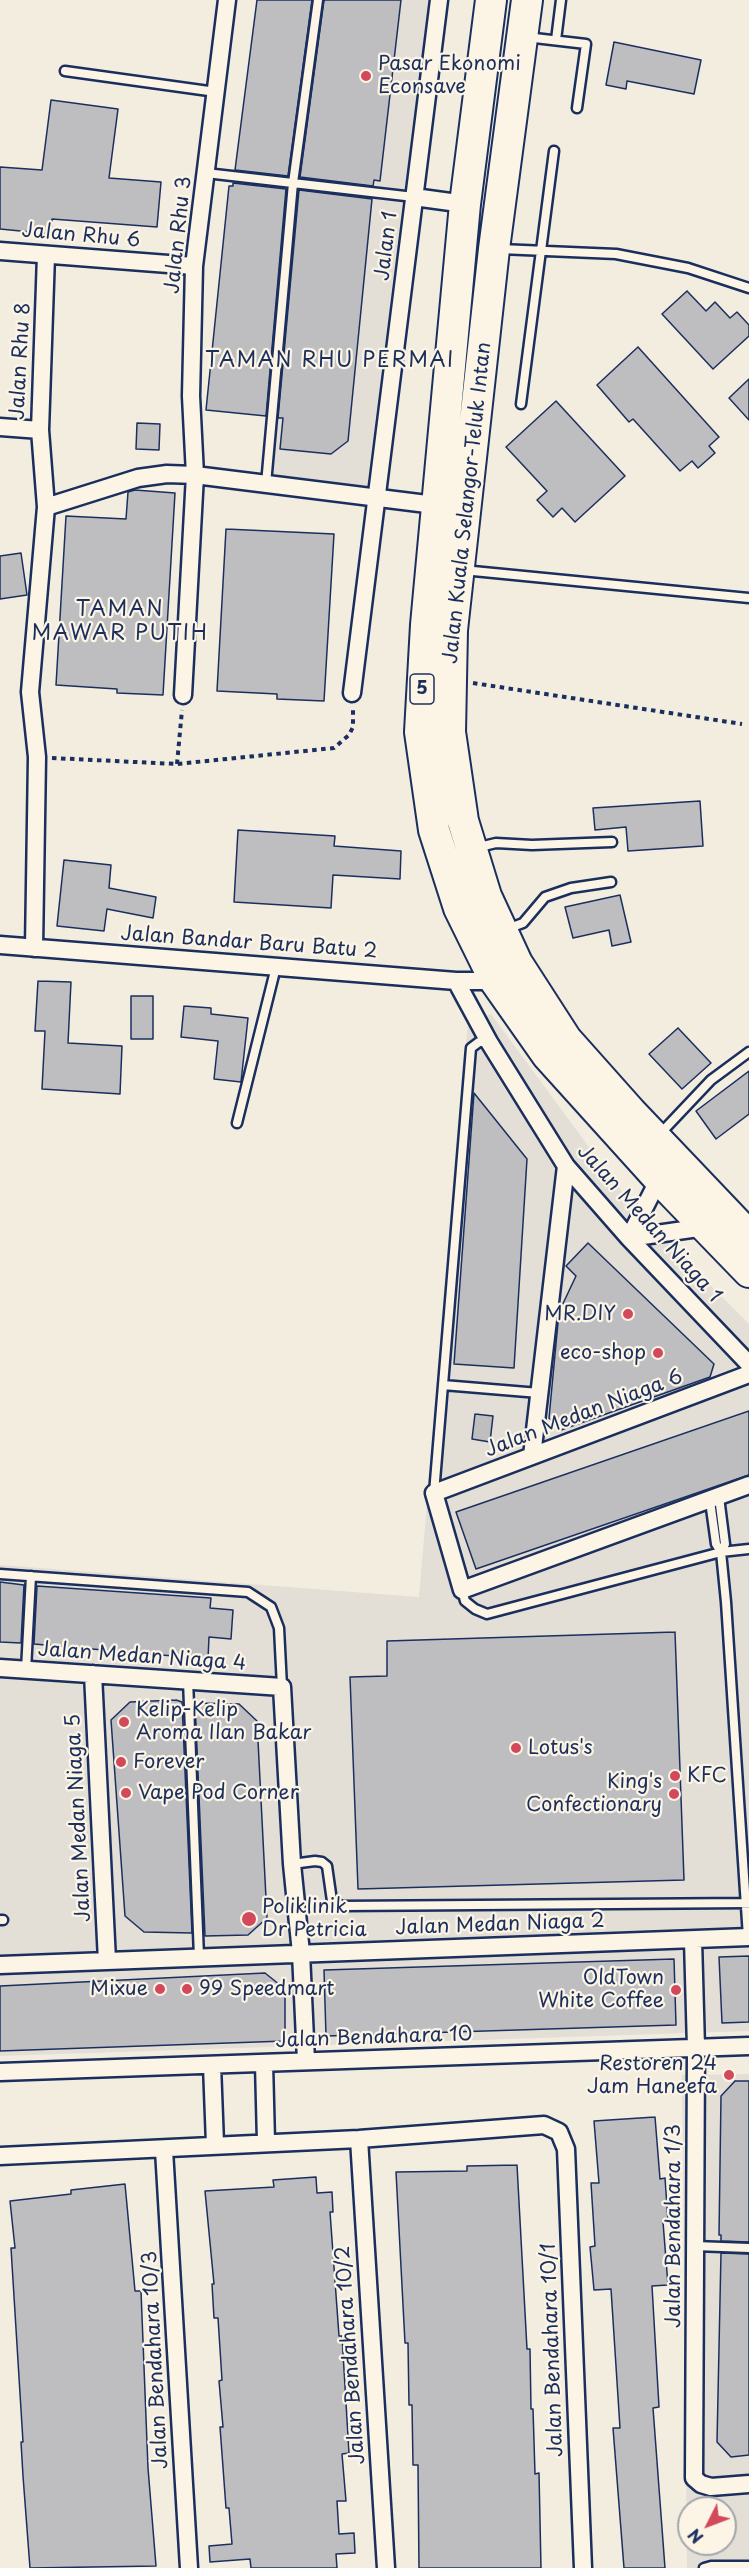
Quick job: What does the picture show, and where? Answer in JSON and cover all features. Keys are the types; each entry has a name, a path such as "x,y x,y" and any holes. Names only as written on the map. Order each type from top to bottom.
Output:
{"highway":[{"name":"Jalan Kuala Selangor-Teluk Intan","path":"491,0 465,204 426,626 420,732 434,830 459,908 495,981 547,1055 659,1179 749,1272"},
{"name":"Jalan Kuala Selangor-Teluk Intan","path":"527,0 494,249 452,630 450,732 463,821 486,896 517,963 566,1039 656,1139 749,1236"}],"street":[{"name":"Jalan Rhu 3","path":"183,694 195,475 191,396 194,266 227,0"},
{"name":"Jalan 1","path":"352,693 439,0"},
{"path":"414,197 465,204"},
{"name":"Jalan Rhu 6","path":"0,251 194,266"},
{"name":"Jalan Rhu 8","path":"0,427 40,430 46,255"},
{"path":"34,948 37,757 30,692 46,507 40,430"},
{"path":"46,507 138,478 167,474 195,475 465,510"},
{"name":"Jalan Bandar Baru Batu 2","path":"0,945 456,981 495,981"},
{"name":"Jalan Medan Niaga 1","path":"456,981 489,1042 566,1166 629,1238 749,1364"},
{"path":"532,1456 566,1166"},
{"path":"629,1238 659,1179"},
{"path":"629,1238 705,1227"},
{"name":"Jalan Medan Niaga 6","path":"434,1493 749,1374"},
{"path":"434,1493 462,1590 749,1485"},
{"name":"Jalan Medan Niaga 4","path":"0,1668 282,1687"},
{"name":"Jalan Medan Niaga 5","path":"93,1674 107,1961"},
{"path":"282,1687 292,1864 301,1953 306,2061"},
{"name":"Jalan Medan Niaga 2","path":"0,1965 749,1937"},
{"name":"Jalan Bendahara 1/3","path":"693,1940 696,2048 694,2478 701,2484 711,2487 749,2484"},
{"name":"Jalan Bendahara 10","path":"0,2072 749,2046"},
{"path":"264,2063 266,2142"},
{"path":"212,2065 215,2144"},
{"name":"Jalan Bendahara 10/1","path":"359,2139 544,2125 559,2132 566,2149 583,2568"},
{"path":"0,2156 164,2150 215,2144 359,2139"},
{"name":"Jalan Bendahara 10/2","path":"359,2139 386,2568"},
{"name":"Jalan Bendahara 10/3","path":"164,2150 189,2568"}],"lane":[{"path":"266,484 293,183 318,0"},
{"path":"556,40 561,0"},
{"path":"522,36 586,44 577,108"},
{"path":"64,70 216,92"},
{"path":"521,404 554,151"},
{"path":"206,173 414,197"},
{"path":"494,249 616,254 688,268 749,288"},
{"path":"459,570 749,598"},
{"path":"471,849 496,843 532,845 612,842"},
{"path":"502,931 523,923 545,897 572,888 610,882"},
{"path":"237,1122 276,967"},
{"path":"434,1493 471,1048 479,1042 489,1042"},
{"path":"656,1139 711,1080 749,1052"},
{"path":"443,1385 539,1393"},
{"path":"715,1499 716,1544 721,1552 735,1702 749,1937"},
{"path":"462,1590 465,1601 475,1609 487,1614 721,1552 749,1549"},
{"path":"0,1574 248,1592 272,1606 279,1628 282,1687"},
{"path":"26,1670 31,1576"},
{"path":"188,1680 199,1957"},
{"path":"292,1864 315,1861 327,1866 332,1901 342,1906 747,1904"},
{"path":"695,2246 749,2248"},
{"path":"704,2568 749,2566"}],"path":[{"path":"451,679 742,724"},
{"path":"37,757 177,764 334,748 349,735 353,727 352,693"},
{"path":"177,764 183,694"}],"shaded area":[{"path":"324,0 429,0 405,191 300,179"},
{"path":"305,188 403,201 367,486 269,474"},
{"path":"491,1014 634,1208 749,1324 749,2031 0,2056 0,1565 419,1597 468,1022"},
{"path":"749,2074 749,2568 687,2568 687,2556 737,2556 737,2496 686,2496 682,2075"}],"building":[{"path":"257,0 312,0 288,176 235,170"},
{"path":"324,0 401,0 380,181 374,180 373,186 300,177"},
{"path":"614,42 701,60 694,94 627,81 626,89 606,85"},
{"path":"51,100 118,109 109,178 161,182 157,227 52,219 51,234 0,229 0,167 42,170"},
{"path":"233,183 286,189 266,416 206,410 229,186 233,186"},
{"path":"299,190 372,199 348,441 331,454 280,449 283,418 278,418"},
{"path":"687,291 706,311 715,302 730,318 737,312 749,325 749,336 713,369 662,314"},
{"path":"638,347 719,437 709,446 715,453 698,468 692,461 680,471 633,419 629,422 597,385"},
{"path":"749,379 749,420 729,398"},
{"path":"556,401 625,476 575,522 562,508 553,517 537,500 547,491 506,447"},
{"path":"137,423 160,424 159,450 136,449"},
{"path":"135,490 175,493 163,695 117,693 117,689 56,685 66,516 126,519 128,492"},
{"path":"226,529 334,534 324,701 277,699 277,694 217,691"},
{"path":"21,553 27,595 0,599 0,556"},
{"path":"700,801 703,846 628,851 626,827 595,830 593,808"},
{"path":"238,830 335,836 334,846 401,851 400,879 333,875 331,908 234,902"},
{"path":"64,860 111,865 109,888 156,897 153,918 107,909 104,931 57,926"},
{"path":"620,895 631,942 612,946 609,930 573,938 565,907"},
{"path":"38,981 71,982 68,1043 122,1046 120,1094 42,1089 45,1031 35,1031"},
{"path":"131,996 153,996 153,1039 131,1039"},
{"path":"184,1006 211,1008 211,1014 248,1018 241,1082 214,1079 218,1041 181,1037"},
{"path":"678,1028 711,1063 682,1089 649,1054"},
{"path":"749,1071 749,1114 716,1139 696,1111"},
{"path":"474,1093 527,1159 514,1368 454,1364"},
{"path":"588,1243 714,1364 710,1377 561,1430 549,1418 559,1312 576,1276 566,1266"},
{"path":"749,1411 749,1475 476,1569 456,1512"},
{"path":"475,1414 493,1416 490,1442 472,1439"},
{"path":"0,1582 24,1585 21,1643 0,1642"},
{"path":"37,1586 211,1598 210,1608 233,1610 231,1639 209,1637 208,1659 34,1644"},
{"name":"Lotus's","path":"675,1632 684,1880 358,1889 350,1677 387,1676 387,1641"},
{"path":"176,1700 182,1702 192,1933 144,1932 125,1916 111,1720 130,1702"},
{"path":"195,1703 239,1704 257,1721 267,1918 248,1935 205,1936"},
{"path":"749,1956 749,2022 722,2023 719,1957"},
{"path":"674,1959 676,2025 326,2036 324,1970"},
{"path":"265,1973 285,1989 285,2041 0,2051 0,1986"},
{"path":"735,2081 749,2081 749,2242 721,2241 721,2235 719,2235 721,2096"},
{"path":"655,2117 660,2179 665,2178 668,2221 663,2222 668,2285 652,2286 659,2407 653,2408 665,2568 624,2568 613,2428 620,2428 611,2289 594,2290 590,2247 595,2246 591,2183 599,2183 594,2121"},
{"path":"517,2165 527,2349 530,2349 535,2474 539,2473 541,2568 419,2568 418,2465 413,2465 412,2405 409,2405 408,2343 405,2343 396,2172 467,2171 467,2166"},
{"path":"316,2177 317,2193 332,2192 333,2212 330,2212 339,2336 342,2336 349,2453 342,2454 346,2501 337,2501 339,2534 354,2533 355,2553 336,2554 337,2568 251,2568 250,2559 210,2562 209,2546 232,2544 229,2508 226,2508 220,2427 223,2427 219,2381 222,2380 218,2318 214,2318 212,2284 214,2284 205,2191 274,2187 273,2180"},
{"path":"125,2184 135,2291 141,2291 148,2468 156,2566 30,2568 11,2248 15,2248 10,2201 71,2194 71,2190"},
{"path":"721,2253 749,2254 749,2455 731,2457 717,2442"}],"place":[{"name":"Pasar Ekonomi Econsave","path":"366,76"},
{"name":"MR.DIY","path":"628,1314"},
{"name":"eco-shop","path":"658,1353"},
{"name":"Kelip-Kelip Aroma Ilan Bakar","path":"124,1722"},
{"name":"Lotus's","path":"516,1748"},
{"name":"Forever","path":"121,1762"},
{"name":"KFC","path":"675,1776"},
{"name":"Vape Pod Corner","path":"126,1793"},
{"name":"King's Confectionary","path":"674,1794"},
{"name":"Poliklinik Dr Petricia","path":"249,1919"},
{"name":"Mixue","path":"160,1989"},
{"name":"99 Speedmart","path":"187,1989"},
{"name":"OldTown White Coffee","path":"676,1990"},
{"name":"Restoren 24 Jam Haneefa","path":"729,2075"}],"district":[{"name":"TAMAN RHU PERMAI","path":"330,361"},
{"name":"TAMAN MAWAR PUTIH","path":"120,622"}]}
